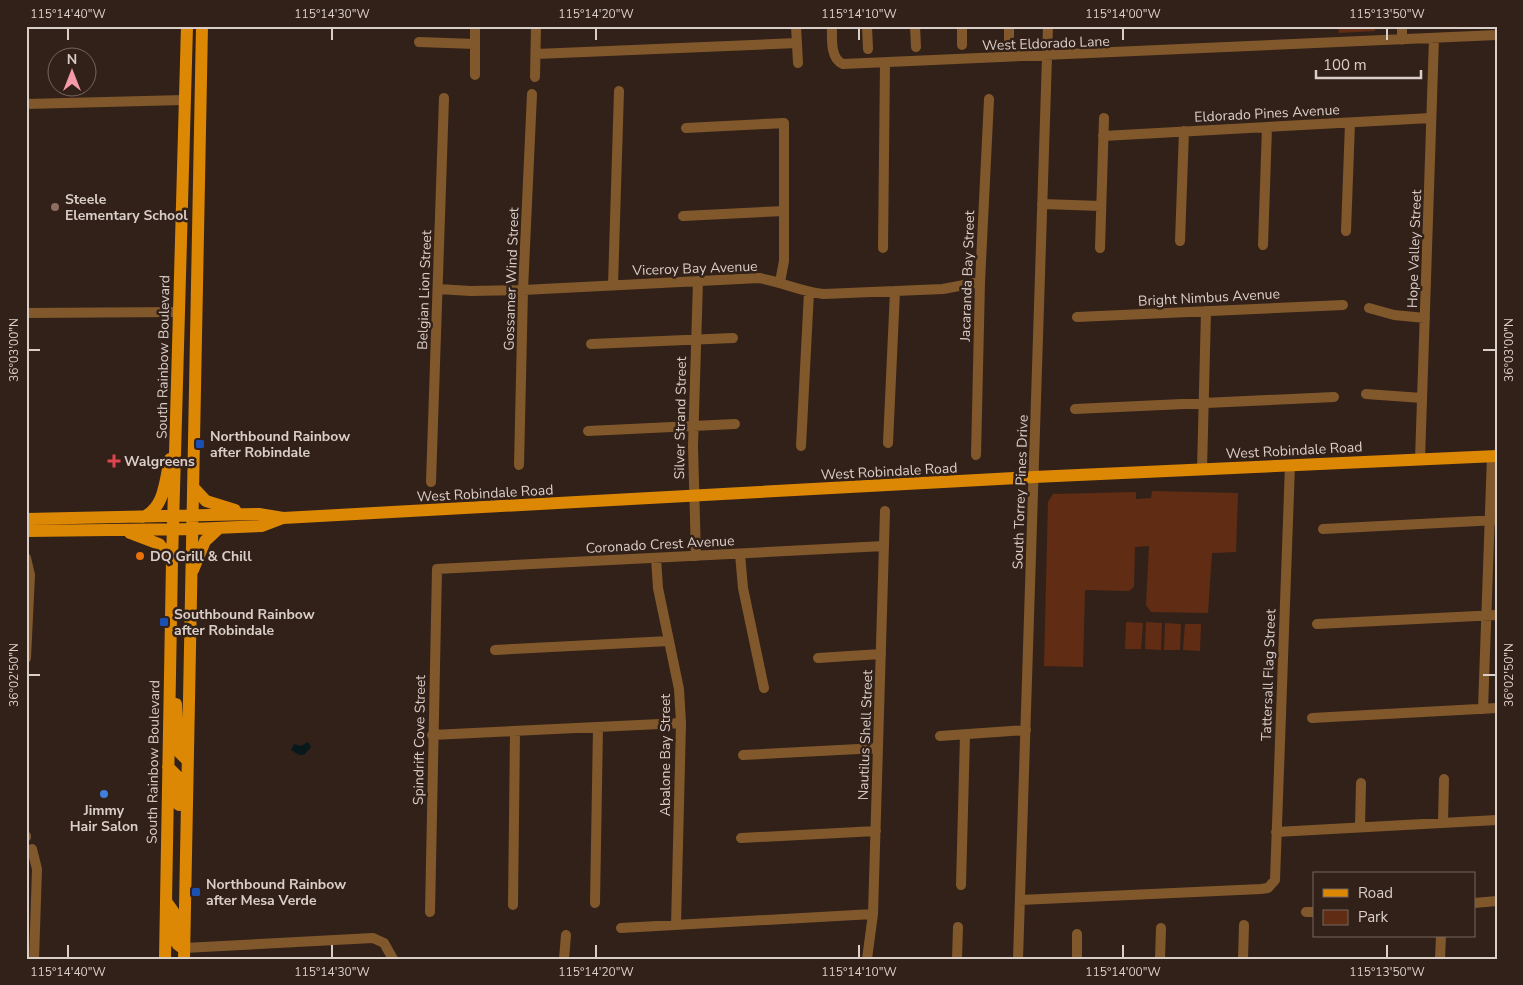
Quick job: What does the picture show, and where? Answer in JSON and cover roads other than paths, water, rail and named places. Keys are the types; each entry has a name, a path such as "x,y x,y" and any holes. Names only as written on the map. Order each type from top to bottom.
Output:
{"main road":[{"name":"South Rainbow Boulevard","path":"167,956 169,685 187,26"},
{"path":"184,953 198,310 202,26"},
{"path":"187,41 192,59 193,81 196,85 202,84"},
{"path":"184,100 192,109 192,130 200,146"},
{"path":"180,257 186,265 188,275 188,299 198,310"},
{"path":"179,312 186,320 187,348 196,369"},
{"path":"142,517 152,512 160,501 177,435"},
{"name":"West Robindale Road","path":"26,530 118,530 260,514 283,518 1034,477 1494,456"},
{"path":"193,487 200,497 214,505 260,514"},
{"name":"West Robindale Road","path":"26,519 142,517 174,523"},
{"name":"West Robindale Road","path":"192,523 219,528 262,526 283,518"},
{"path":"26,530 35,526 62,524 63,519"},
{"path":"191,574 206,541 219,528"},
{"path":"118,530 159,544 172,561"},
{"path":"169,685 178,708 178,747 180,753 187,760"},
{"path":"168,767 177,776 178,801 186,827"},
{"path":"166,901 175,914 175,940 184,953"}],"street":[{"path":"475,75 476,26"},
{"path":"535,78 536,26"},
{"path":"796,26 798,62"},
{"name":"West Eldorado Lane","path":"832,26 833,50 838,61 843,64 1047,57 1497,35"},
{"path":"867,26 868,49"},
{"path":"914,26 916,47"},
{"path":"962,26 962,45"},
{"path":"1009,40 1010,26"},
{"name":"South Torrey Pines Drive","path":"1018,959 1048,26"},
{"path":"1402,26 1402,40"},
{"name":"Hope Valley Street","path":"1420,460 1434,38"},
{"path":"419,42 475,44"},
{"path":"536,54 797,43"},
{"path":"882,248 885,63"},
{"path":"613,285 619,91"},
{"name":"Gossamer Wind Street","path":"519,465 523,290 532,94"},
{"name":"Belgian Lion Street","path":"431,482 444,98"},
{"name":"Jacaranda Bay Street","path":"976,455 980,282 989,99"},
{"path":"26,104 184,100"},
{"path":"1100,248 1104,118"},
{"name":"Eldorado Pines Avenue","path":"1103,136 1431,118"},
{"path":"686,128 784,123 784,261 780,282"},
{"path":"1346,231 1350,123"},
{"path":"1263,246 1267,127"},
{"path":"1180,241 1184,132"},
{"path":"1042,204 1101,206"},
{"path":"683,216 784,211"},
{"name":"Viceroy Bay Avenue","path":"438,289 471,291 523,290 759,278 780,282 809,292 824,294 943,289 980,282"},
{"name":"Silver Strand Street","path":"696,556 693,497 695,339 698,281"},
{"path":"888,443 896,291"},
{"path":"801,446 806,315 809,292"},
{"name":"Bright Nimbus Avenue","path":"1077,317 1343,305"},
{"path":"1369,308 1394,316 1425,318"},
{"path":"1202,470 1206,311"},
{"path":"26,313 179,312"},
{"path":"591,344 733,338"},
{"path":"1366,394 1422,398"},
{"path":"1075,410 1334,397"},
{"path":"588,431 735,424"},
{"path":"1483,709 1492,615 1494,456"},
{"name":"Tattersall Flag Street","path":"1020,900 1261,889 1271,885 1275,880 1290,465"},
{"name":"Nautilus Shell Street","path":"868,959 873,914 885,511"},
{"path":"1323,529 1493,520"},
{"name":"Coronado Crest Avenue","path":"437,569 884,546"},
{"path":"740,554 743,588 764,688"},
{"path":"26,558 30,575 26,658"},
{"name":"Abalone Bay Street","path":"656,558 658,588 679,689 681,723 676,925"},
{"name":"Spindrift Cove Street","path":"430,912 432,735 437,569"},
{"path":"1317,624 1492,615"},
{"path":"495,650 669,641"},
{"path":"818,658 881,654"},
{"path":"1312,718 1497,708"},
{"path":"432,735 681,723"},
{"path":"595,903 598,727"},
{"path":"940,736 1026,730"},
{"path":"513,905 515,731"},
{"path":"961,885 965,735"},
{"path":"743,755 878,748"},
{"path":"1443,823 1444,779"},
{"path":"1360,827 1361,783"},
{"path":"1276,832 1497,820"},
{"path":"741,838 876,831"},
{"path":"32,849 37,862 31,882 32,954"},
{"path":"1476,902 1497,901"},
{"path":"621,928 873,914"},
{"path":"1243,959 1244,925"},
{"path":"957,959 958,927"},
{"path":"1160,959 1161,928"},
{"path":"1077,959 1078,934"},
{"path":"564,959 566,935"},
{"path":"184,953 374,938 384,943 393,959"},
{"path":"1440,959 1441,938"}],"place":[{"name":"Steele Elementary School","path":"55,207"},
{"name":"Northbound Rainbow after Robindale","path":"200,444"},
{"name":"Walgreens","path":"114,461"},
{"name":"DQ Grill & Chill","path":"140,556"},
{"name":"Southbound Rainbow after Robindale","path":"164,622"},
{"name":"Jimmy Hair Salon","path":"104,794"},
{"name":"Northbound Rainbow after Mesa Verde","path":"196,892"}]}
